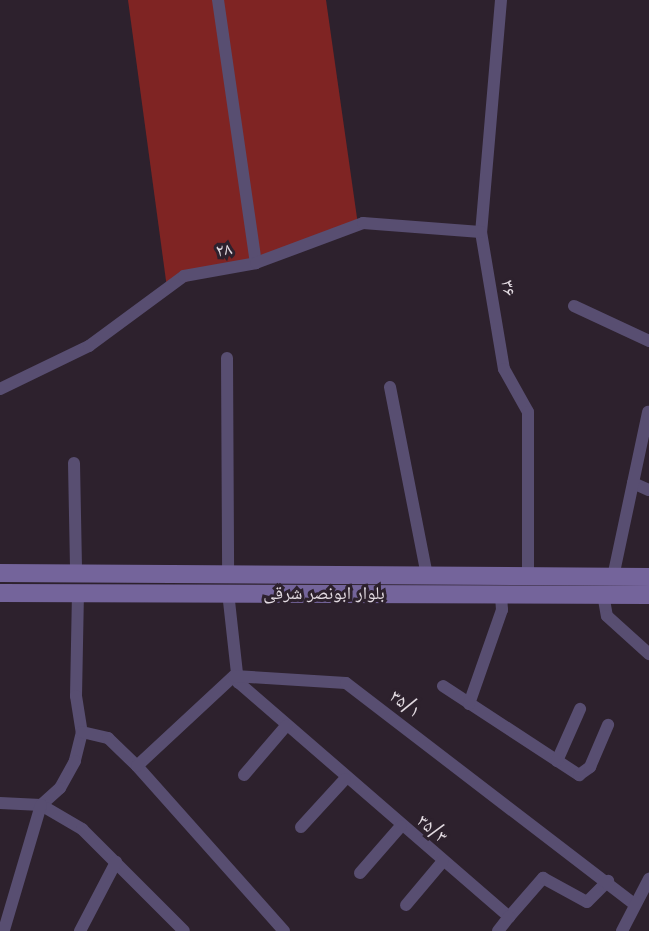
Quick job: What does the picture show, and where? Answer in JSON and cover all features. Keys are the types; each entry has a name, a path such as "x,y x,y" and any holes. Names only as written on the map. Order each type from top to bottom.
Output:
{"main road":[{"name":"بلوار ابونصر شرقی","path":"0,573 649,577"},
{"name":"بلوار ابونصر شرقی","path":"0,593 649,595"}],"street":[{"path":"218,0 256,263"},
{"name":"۳۶","path":"501,0 481,232 504,369 528,412 528,576"},
{"name":"۲۸","path":"0,389 89,346 184,276 256,263 363,223 481,232"},
{"path":"573,306 649,341"},
{"path":"227,358 228,573"},
{"path":"390,387 427,575"},
{"path":"612,577 648,412"},
{"path":"74,463 76,572"},
{"path":"633,483 649,490"},
{"path":"4,930 42,805 60,788 82,732 76,696 78,592"},
{"path":"137,766 185,727 199,705 234,676 228,592"},
{"path":"470,704 502,610 501,594"},
{"path":"603,594 606,616 649,654"},
{"name":"۳۵/۳","path":"234,676 345,779 509,917"},
{"name":"۳۵/۱","path":"234,676 346,682 608,881 635,905"},
{"path":"442,686 579,775 586,773 608,725"},
{"path":"556,761 580,709"},
{"path":"244,775 286,726"},
{"path":"82,732 108,738 137,766 284,931"},
{"path":"301,827 345,779"},
{"path":"0,803 42,805 82,829 184,931"},
{"path":"360,873 401,826"},
{"path":"406,905 443,861"},
{"path":"80,931 116,862"},
{"path":"498,931 543,878 587,902 608,881"},
{"path":"622,931 649,879"}],"shaded area":[{"path":"128,0 326,0 358,225 167,288"}]}
